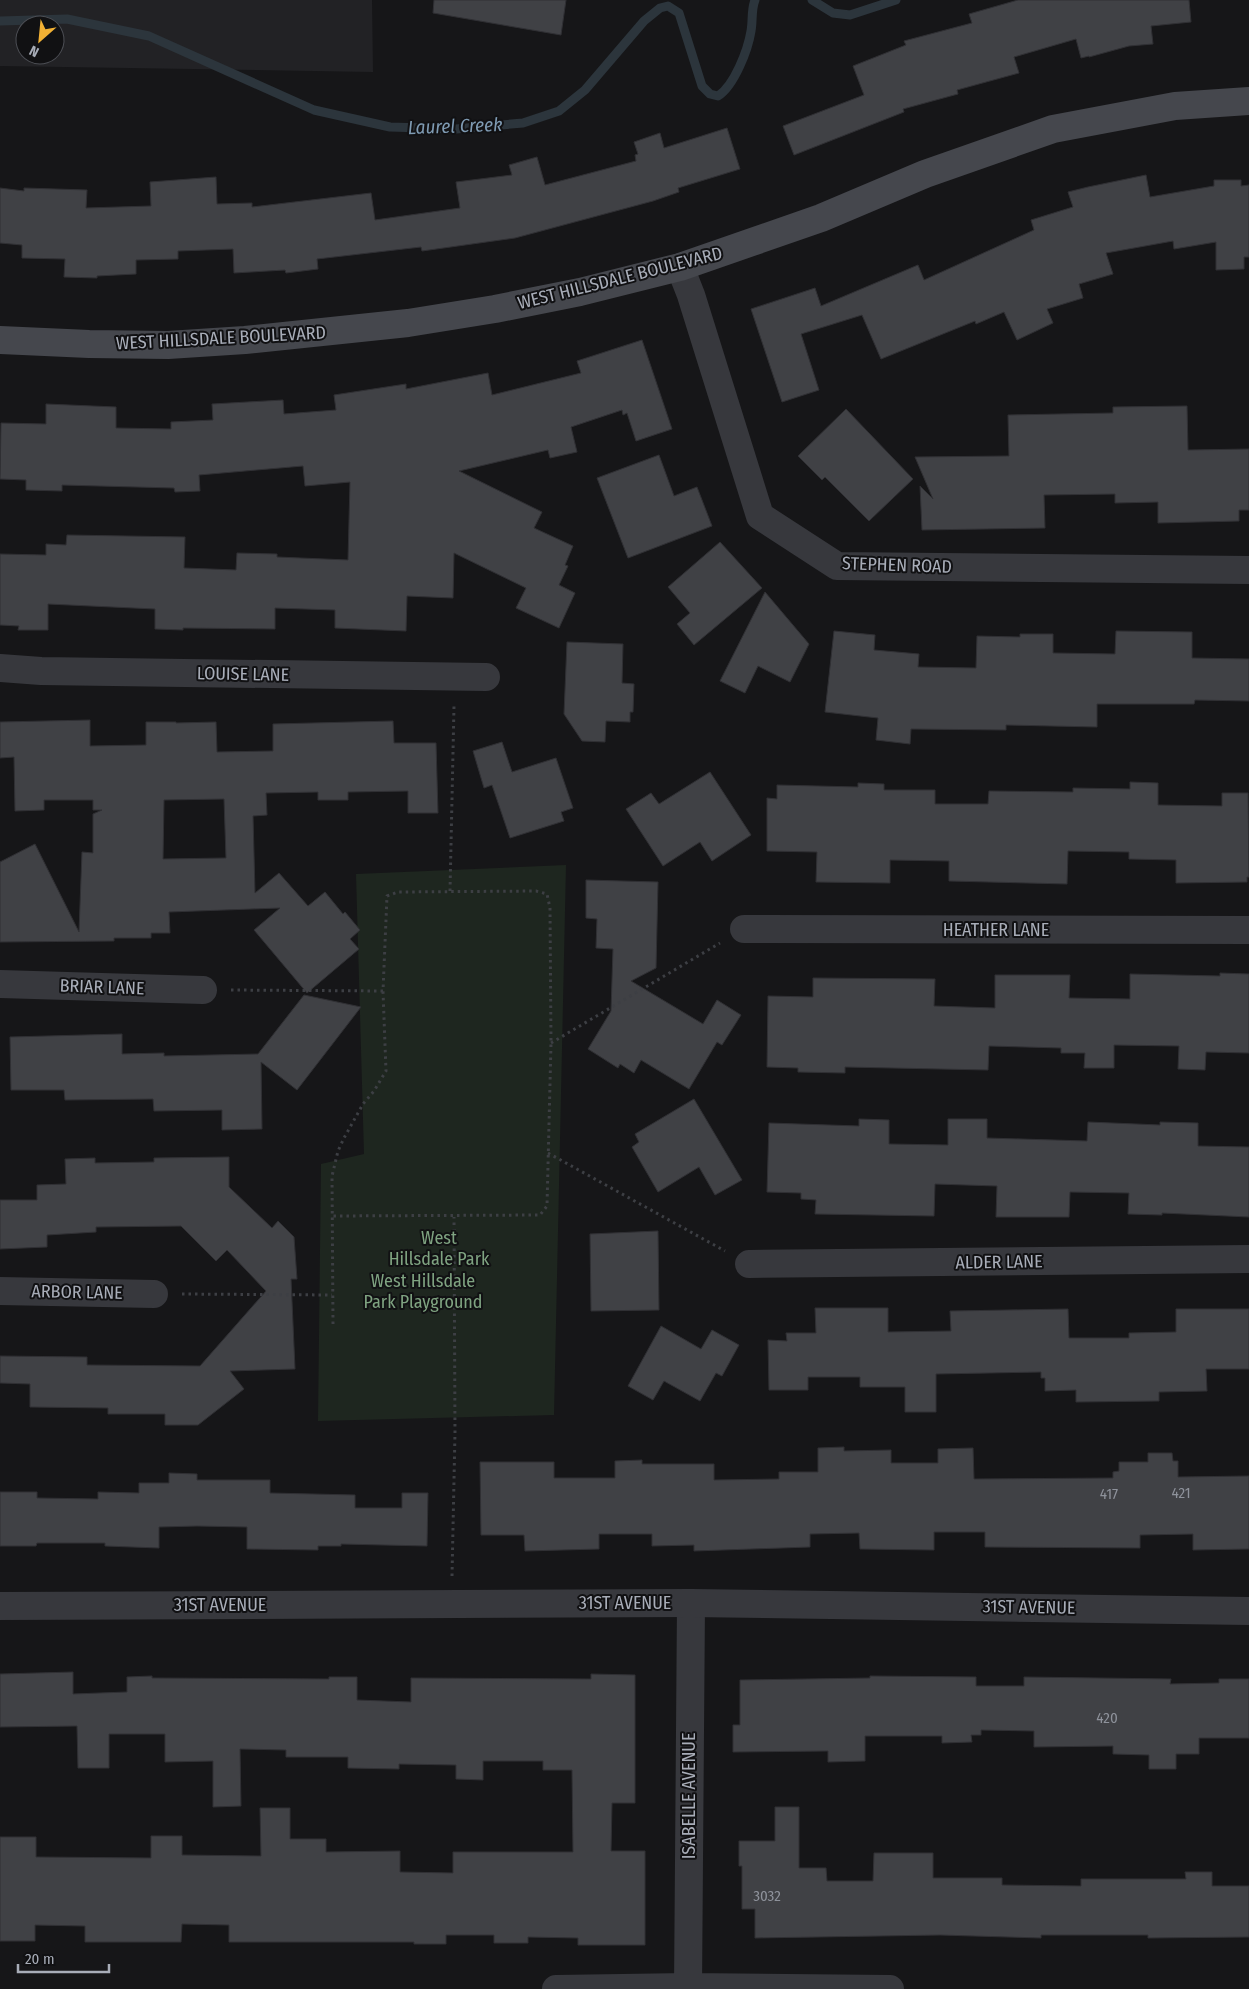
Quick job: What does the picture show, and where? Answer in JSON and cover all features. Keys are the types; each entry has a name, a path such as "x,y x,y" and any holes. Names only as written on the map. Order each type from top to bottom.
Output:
{"main road":[{"name":"WEST HILLSDALE BOULEVARD","path":"0,340 89,344 168,344 330,332 408,323 495,309 580,292 680,267 821,218 925,174 1053,130 1175,106 1249,101"}],"street":[{"name":"STEPHEN ROAD","path":"680,267 691,295 760,516 837,566 1249,570"},
{"name":"LOUISE LANE","path":"0,668 41,671 486,677"},
{"name":"HEATHER LANE","path":"744,929 1249,930"},
{"name":"BRIAR LANE","path":"0,984 203,990"},
{"name":"ALDER LANE","path":"749,1264 1249,1259"},
{"name":"ARBOR LANE","path":"0,1291 154,1294"},
{"name":"31ST AVENUE","path":"0,1606 691,1603 1249,1611"},
{"name":"ISABELLE AVENUE","path":"688,1988 691,1603"},
{"path":"556,1989 890,1989"}],"path":[{"path":"450,891 455,677"},
{"path":"332,1216 540,1215 547,1206 551,1043 550,908 547,894 536,891 450,891 398,892 387,896 383,991 386,1071 374,1091 363,1104 338,1151 332,1176 332,1216 332,1294 333,1324"},
{"path":"551,1043 744,929"},
{"path":"203,990 383,991"},
{"path":"548,1153 749,1264"},
{"path":"451,1604 455,1432 454,1216"},
{"path":"154,1294 332,1294"}],"shaded area":[{"path":"0,0 372,0 373,72 0,66"}],"green space":[{"name":"West Hillsdale Park","path":"566,865 554,1415 318,1421 321,1164 364,1154 356,874"}],"building":[{"path":"434,0 566,0 561,35 433,13"},
{"path":"1018,0 1189,0 1191,22 1151,26 1153,44 1129,46 1089,57 1081,58 1076,39 1014,57 1019,73 957,90 958,94 903,109 904,112 794,155 783,126 864,95 853,66 906,45 904,41 972,23 969,14"},
{"path":"727,128 740,169 678,188 679,192 653,201 515,238 422,251 421,247 317,259 318,269 286,273 285,270 234,273 233,249 178,251 178,259 136,260 136,274 97,276 97,278 64,277 65,259 22,258 22,245 0,243 0,188 24,191 24,188 87,190 86,208 151,206 150,182 216,177 217,204 252,203 252,207 371,193 375,220 460,208 456,182 512,175 509,165 537,157 545,185 636,161 635,155 638,154 634,142 660,133 664,148"},
{"path":"1146,175 1150,197 1214,186 1214,180 1241,180 1241,186 1249,185 1249,257 1244,257 1244,269 1216,270 1216,242 1174,249 1173,241 1106,253 1113,274 1079,284 1083,298 1047,309 1053,323 1017,340 1004,312 976,324 975,321 881,359 862,315 801,334 819,390 782,402 751,309 815,288 821,306 918,265 924,280 1034,230 1031,220 1073,207 1068,192"},
{"path":"642,340 672,429 636,441 627,413 623,415 622,410 571,427 577,452 550,458 548,450 459,471 542,512 534,528 573,546 565,565 568,566 559,585 575,593 559,628 516,608 526,588 454,553 453,598 407,596 406,631 335,628 335,610 275,608 275,629 155,629 155,609 48,604 48,630 18,630 19,626 0,625 0,554 46,555 46,544 66,545 67,535 185,537 184,568 236,570 237,553 277,554 277,557 348,560 350,482 305,486 303,466 199,475 200,491 175,492 174,488 62,485 62,491 26,490 26,480 0,479 1,423 46,424 46,404 116,407 116,428 171,429 171,422 213,420 212,404 283,400 284,414 336,410 334,395 406,384 406,389 488,373 492,395 581,373 577,361"},
{"path":"1187,406 1188,450 1249,449 1249,510 1239,510 1239,521 1158,523 1158,502 1115,503 1115,494 1044,495 1045,528 922,530 920,486 933,499 915,457 1009,456 1008,415 1113,413 1113,407"},
{"path":"846,409 913,479 869,521 825,477 822,480 798,456"},
{"path":"659,455 674,496 697,487 712,526 628,558 597,478"},
{"path":"720,542 762,588 694,645 677,624 690,613 668,587"},
{"path":"765,592 809,644 790,682 758,666 745,693 720,681"},
{"path":"834,631 875,635 874,650 919,654 918,667 976,668 977,636 1020,637 1020,634 1053,634 1053,653 1115,654 1116,631 1192,632 1192,658 1249,659 1249,701 1195,700 1194,704 1097,704 1097,727 1006,725 1006,730 911,729 910,744 876,740 878,718 825,712"},
{"path":"567,642 623,644 622,683 634,684 633,712 630,712 630,722 606,721 605,742 582,741 564,714"},
{"path":"90,720 90,746 146,745 146,722 216,722 217,752 273,751 273,724 393,721 394,743 436,743 438,813 408,813 408,791 348,792 348,800 318,800 318,792 266,793 267,815 253,816 255,893 279,873 308,906 325,892 343,914 345,912 360,930 350,939 359,949 307,993 254,930 280,908 169,912 170,933 151,933 151,938 114,938 114,941 0,942 0,862 35,844 79,932 82,852 93,853 93,814 102,810 93,810 93,800 44,800 44,810 15,811 14,757 0,758 0,722","holes":["224,799 226,858 163,859 164,800"]},
{"path":"502,742 512,772 556,758 573,808 561,812 564,821 510,838 492,785 484,788 473,751"},
{"path":"710,772 751,835 712,861 700,842 663,866 626,809 651,793 659,804"},
{"path":"1130,782 1158,783 1158,805 1222,806 1222,793 1248,793 1249,877 1247,877 1247,882 1176,883 1176,860 1129,859 1129,852 1068,851 1067,884 949,881 949,861 890,860 890,883 816,882 817,852 767,851 767,798 777,799 777,785 858,787 858,783 884,784 884,790 935,790 935,804 988,804 989,791 1073,792 1073,788 1130,789"},
{"path":"586,880 658,882 656,968 631,981 703,1024 717,1000 741,1015 722,1045 717,1042 689,1089 641,1060 634,1073 620,1064 618,1068 588,1049 611,1011 613,949 596,948 597,919 586,918"},
{"path":"1220,973 1249,974 1249,1053 1206,1052 1205,1070 1178,1069 1179,1046 1114,1045 1114,1068 1084,1068 1085,1053 1061,1053 1061,1048 989,1046 988,1070 845,1067 845,1073 798,1072 798,1068 767,1067 768,996 813,997 813,978 935,979 934,1006 995,1008 995,975 1070,975 1069,998 1130,999 1130,974 1220,976"},
{"path":"304,995 361,1007 297,1090 261,1062 262,1129 222,1130 222,1110 154,1111 153,1099 65,1100 64,1090 11,1090 10,1037 122,1034 122,1054 164,1053 164,1056 258,1054"},
{"path":"694,1099 742,1180 715,1195 699,1167 658,1192 632,1147 639,1142 635,1134"},
{"path":"859,1119 889,1120 889,1144 948,1145 948,1119 987,1119 987,1138 1087,1141 1088,1122 1160,1125 1160,1122 1198,1123 1198,1146 1249,1147 1249,1217 1162,1213 1162,1215 1128,1214 1129,1193 1070,1192 1069,1217 996,1217 997,1186 935,1184 934,1216 815,1214 816,1200 801,1199 801,1193 767,1192 769,1123 859,1126"},
{"path":"229,1157 229,1187 272,1228 278,1221 294,1237 297,1279 291,1279 295,1369 230,1371 244,1389 198,1425 165,1425 165,1414 108,1414 108,1408 30,1407 30,1384 0,1383 0,1356 87,1357 87,1365 200,1366 266,1291 227,1250 216,1261 181,1226 96,1227 96,1232 47,1235 47,1247 0,1249 0,1200 37,1200 37,1185 66,1184 65,1159 95,1158 95,1163 154,1162 154,1158"},
{"path":"658,1231 659,1310 591,1311 590,1234"},
{"path":"815,1308 888,1308 888,1332 951,1331 950,1311 1068,1309 1069,1338 1129,1338 1129,1333 1176,1332 1176,1309 1249,1309 1249,1369 1206,1369 1207,1391 1159,1392 1159,1401 1076,1402 1076,1390 1045,1391 1045,1378 1041,1378 1041,1372 936,1374 936,1412 905,1412 905,1387 860,1387 860,1377 808,1377 808,1390 769,1390 768,1340 787,1341 786,1333 816,1333"},
{"path":"661,1326 701,1349 712,1330 739,1345 722,1376 716,1373 700,1401 664,1381 653,1400 628,1386"},
{"path":"844,1447 844,1451 891,1450 891,1463 938,1463 938,1449 973,1448 974,1479 1113,1478 1113,1472 1119,1471 1119,1462 1148,1462 1148,1453 1172,1453 1173,1461 1178,1461 1178,1477 1249,1476 1249,1549 1193,1550 1193,1534 1140,1535 1140,1548 985,1547 985,1532 934,1532 934,1550 860,1549 859,1533 810,1534 810,1547 694,1551 694,1545 652,1546 652,1534 599,1534 599,1549 525,1551 524,1535 481,1535 480,1462 554,1462 554,1478 615,1478 615,1461 642,1460 642,1464 714,1464 714,1480 779,1479 779,1472 818,1472 818,1448"},
{"path":"169,1473 197,1474 197,1480 270,1480 270,1493 355,1495 355,1508 402,1508 402,1493 428,1493 427,1546 341,1544 341,1546 318,1546 318,1550 247,1549 247,1527 197,1526 159,1527 159,1548 105,1546 105,1543 37,1543 36,1546 0,1546 0,1492 37,1492 37,1498 98,1499 98,1492 139,1493 139,1483 169,1483"},
{"path":"73,1672 73,1694 127,1692 127,1677 329,1679 329,1677 357,1677 357,1700 411,1702 411,1678 591,1679 591,1674 635,1675 635,1803 612,1803 611,1851 645,1851 645,1945 578,1945 578,1938 528,1937 528,1943 494,1943 494,1935 446,1935 446,1944 414,1944 414,1942 229,1942 229,1925 182,1924 181,1942 85,1942 85,1926 35,1925 35,1941 0,1941 0,1837 36,1837 36,1857 151,1858 151,1836 182,1836 182,1855 261,1856 260,1808 290,1808 290,1839 326,1839 326,1852 400,1851 400,1872 453,1873 453,1852 573,1852 572,1770 543,1770 543,1761 483,1761 483,1780 456,1779 456,1765 399,1764 399,1769 348,1768 348,1757 286,1757 286,1750 240,1749 241,1806 213,1807 213,1761 165,1762 165,1734 109,1734 109,1768 78,1768 77,1726 0,1727 0,1674"},
{"path":"870,1676 976,1677 976,1686 1024,1686 1024,1677 1171,1679 1170,1684 1219,1683 1219,1679 1249,1679 1249,1738 1199,1738 1199,1754 1176,1754 1176,1769 1149,1769 1149,1755 1113,1754 1113,1746 1034,1747 1034,1731 981,1730 981,1735 971,1735 972,1742 942,1743 942,1736 865,1736 865,1761 828,1762 828,1751 733,1752 733,1725 740,1725 740,1680 870,1678"},
{"path":"775,1807 799,1807 799,1868 826,1868 827,1881 873,1881 874,1853 933,1853 933,1878 1002,1878 1002,1885 1081,1886 1081,1879 1186,1879 1185,1872 1212,1872 1212,1886 1249,1886 1249,1937 1148,1938 1148,1935 1041,1935 1041,1938 940,1935 755,1938 755,1909 742,1909 742,1866 739,1866 739,1841 775,1841"}],"waterway":[{"name":"Laurel Creek","path":"0,21 67,19 149,36 314,110 390,127 456,129 523,123 559,111 585,90 644,21 660,8 668,6 679,13 702,86 710,94 718,96 735,76 747,48 755,0"},
{"name":"Laurel Creek","path":"812,0 833,13 850,15 896,0"}],"park label":[{"name":"West Hillsdale Park Playground","path":"423,1291"}]}
